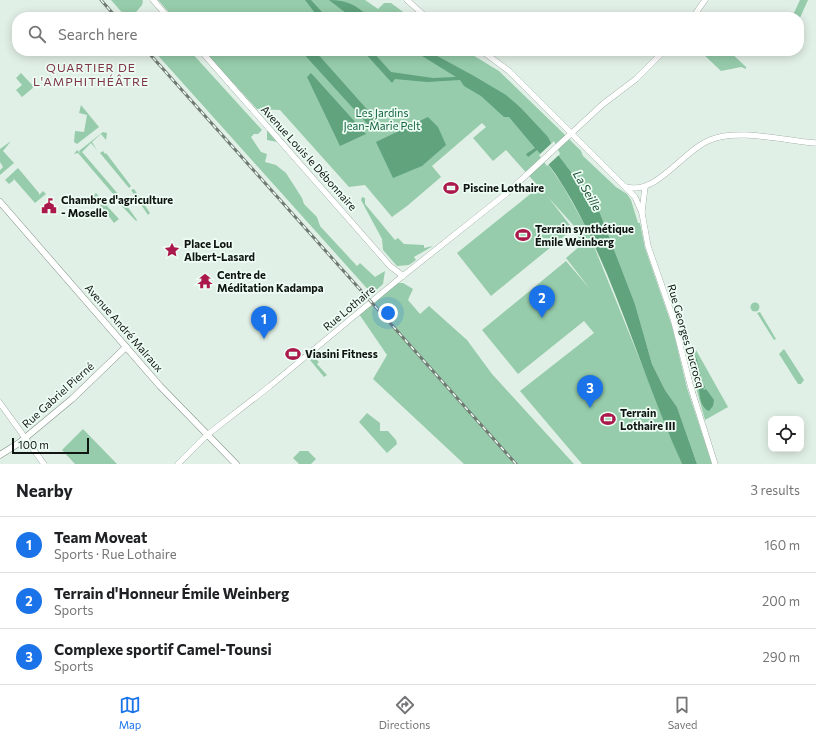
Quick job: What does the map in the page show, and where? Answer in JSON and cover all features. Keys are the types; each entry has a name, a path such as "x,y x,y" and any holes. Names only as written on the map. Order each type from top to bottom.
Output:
{"main road":[{"name":"Avenue André Malraux","path":"0,202 160,386 236,464"},
{"name":"Rue Gabriel Pierné","path":"0,455 25,438 72,399 126,347"}],"street":[{"path":"153,0 164,12"},
{"path":"406,0 420,12"},
{"path":"697,12 705,0"},
{"name":"Avenue Louis le Débonnaire","path":"205,56 390,266 403,276"},
{"name":"Rue Georges Ducrocq","path":"489,56 506,68 626,186 635,197 642,212 648,246 673,318 691,388 715,464"},
{"name":"Rue Lothaire","path":"178,464 207,434 270,386 403,276 498,201 603,104 641,74 659,56"},
{"path":"626,186 636,189 654,183 689,153 705,142 718,137 744,135 816,143"},
{"name":"Rue Georges Ducrocq","path":"642,212 645,187"},
{"path":"0,403 44,464"}],"green space":[{"path":"111,0 143,1 142,5 136,12 122,12"},
{"path":"158,0 365,0 378,9 384,3 391,3 403,12 169,12"},
{"path":"800,0 808,0 803,12 794,12"},
{"path":"158,56 195,56 262,130 258,134 254,134 251,137 261,152 267,154 265,162 276,165 286,173 302,198 304,204 317,217 320,226 357,266 360,263 375,277 385,271 383,284 372,294"},
{"name":"Les Jardins Jean-Marie Pelt","path":"209,56 423,56 505,102 563,186 587,229 682,464 582,464 520,391 594,333 584,321 518,374 482,330 566,261 590,289 566,258 581,245 575,227 548,197 573,229 491,296 457,253 539,187 506,150 493,161 473,138 486,127 482,123 432,166 441,177 392,217 365,185 349,187 280,110 257,109"},
{"path":"428,56 474,56 499,71 581,151 583,156 616,187 627,194 631,200 638,223 640,223 645,248 672,326 687,388 712,464 697,464 677,407 665,390 652,364 635,304 598,208 519,106"},
{"path":"705,56 734,56 746,67 746,69 741,67 721,71"},
{"path":"21,73 34,87 22,97 16,90 22,85 16,78"},
{"path":"81,105 99,127 77,144 74,142 75,131 84,132 87,115 79,113"},
{"path":"267,129 278,142 267,140"},
{"path":"103,132 107,133 106,140 101,134 92,142 97,150 91,143 82,152 119,195 107,206 119,219 114,223 93,196 96,193 105,204 114,195 78,153 74,154 77,150 81,154 79,151"},
{"path":"11,141 3,151 14,163 0,175 0,170 3,167 0,162 0,149"},
{"path":"103,151 131,186 129,188 100,153"},
{"path":"18,168 39,193 39,195 43,191 46,194 35,203 13,178 14,180 9,184 5,180"},
{"path":"134,189 150,213 148,215 131,190"},
{"path":"362,197 365,198 365,204 395,240 398,238 404,244 424,245 424,248 433,246 414,257 416,260 409,265 397,266 383,250 382,239 361,200"},
{"path":"122,199 137,220 136,221 118,202"},
{"path":"396,283 403,283 413,289 408,300 420,314 429,306 467,340 492,374 574,464 464,464 373,379 387,355 359,314"},
{"path":"753,303 757,303 759,307 757,311 753,311 751,309 751,305"},
{"path":"760,312 776,339 774,340 757,313"},
{"path":"784,349 804,380 801,384 798,384 779,354"},
{"path":"696,350 728,407 705,420 687,355"},
{"path":"314,357 319,362 317,364 327,375 324,377 310,360"},
{"path":"367,413 380,423 380,431 388,431 396,440 397,444 387,453 359,422"},
{"path":"83,429 117,464 75,464 62,450"},
{"path":"300,451 308,451 316,459 311,464 299,464 293,458"}],"shaded area":[{"path":"305,0 311,0 322,12 314,12"},
{"path":"329,0 346,2 363,12 345,12"},
{"path":"306,56 319,56 381,125 372,129"},
{"path":"368,56 377,56 391,72 433,78 456,77 422,56 437,56 506,95 520,107 548,137 555,151 598,208 635,304 652,364 665,390 677,407 697,464 682,464 662,417 617,298 592,241 568,193 537,150 528,157 526,154 535,148 509,117 504,117 481,96 464,86 460,80 427,82 395,79 392,83"},
{"path":"311,73 366,134 340,146 307,77"},
{"path":"428,117 438,127 446,145 422,166 393,178 376,142"},
{"path":"696,357 705,387 703,389 706,389 714,400 713,406 709,411 702,405 698,377 692,361 692,358"}],"pier":[{"path":"554,141 560,154 547,166 539,155"}],"railway":[{"path":"101,0 112,12"},
{"path":"151,56 516,464"}],"place":[{"name":"Piscine Lothaire","path":"451,188"},
{"name":"Chambre d'agriculture - Moselle","path":"49,206"},
{"name":"Terrain synthétique Émile Weinberg","path":"523,235"},
{"name":"Place Lou Albert-Lasard","path":"172,250"},
{"name":"Centre de Méditation Kadampa","path":"205,281"},
{"name":"Terrain d'Honneur Émile Weinberg","path":"542,318"},
{"name":"Team Moveat","path":"264,339"},
{"name":"Viasini Fitness","path":"293,354"},
{"name":"Complexe sportif Camel-Tounsi","path":"590,408"},
{"name":"Terrain Lothaire III","path":"608,419"}],"district":[{"name":"QUARTIER DE L'AMPHITHÉÂTRE","path":"91,75"}],"water label":[{"name":"La Seille","path":"587,191"}]}
